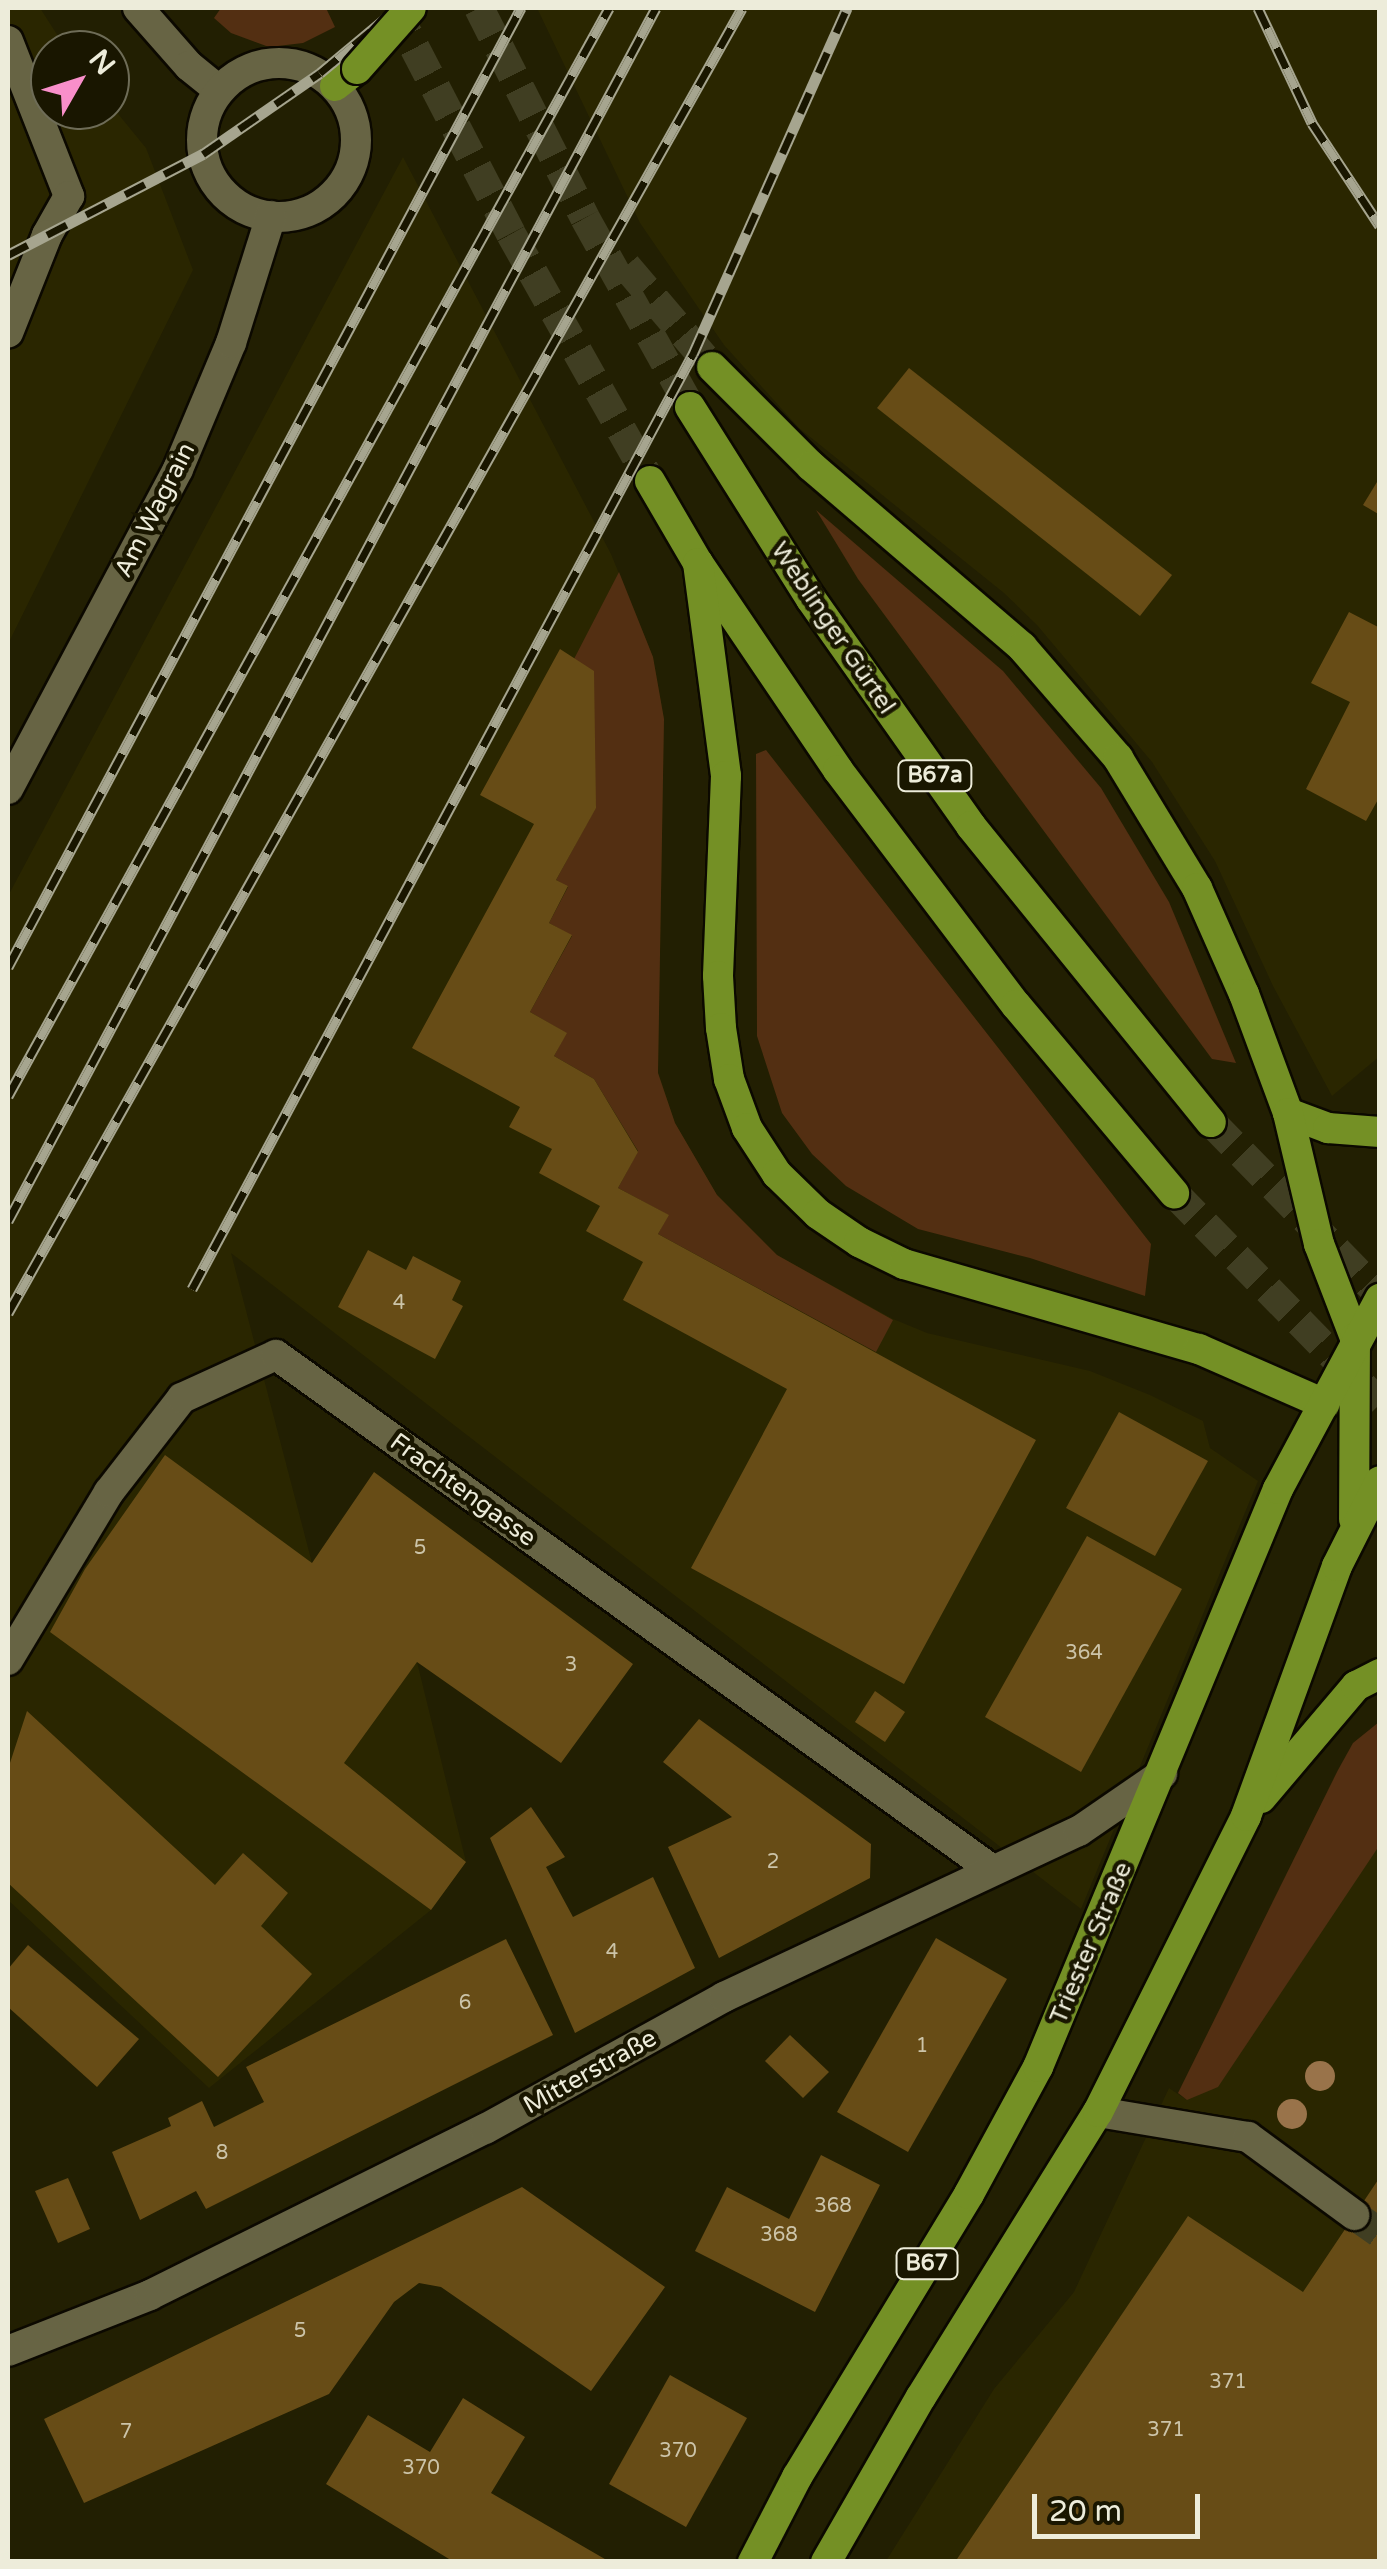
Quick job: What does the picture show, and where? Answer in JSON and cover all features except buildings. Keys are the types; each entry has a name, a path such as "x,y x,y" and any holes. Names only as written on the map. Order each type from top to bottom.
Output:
{"main road":[{"path":"346,78 411,8"},
{"path":"712,368 784,442 1022,646 1118,758 1197,888 1244,994 1288,1113 1318,1244 1368,1368 1354,1526"},
{"name":"Weblinger Gürtel","path":"690,407 811,598 970,826 1211,1122"},
{"name":"B67a","path":"650,482 698,563 838,770 1016,1005 1174,1194"},
{"path":"698,563 726,776 718,976 721,1028 729,1079 741,1112 777,1174 818,1214 858,1242 904,1264 1199,1349 1324,1404 1368,1368"},
{"path":"1288,1113 1328,1128 1380,1132"},
{"name":"Triester Straße","path":"753,2562 797,2477 969,2194 1038,2066 1278,1489 1355,1338 1380,1299"},
{"name":"B67","path":"826,2562 895,2440 1098,2112 1246,1816 1354,1526 1380,1481"},
{"path":"1246,1816 1339,1704 1356,1686 1380,1674"}],"street":[{"path":"138,8 189,66 220,90"},
{"path":"8,41 69,196 47,235 8,333"},
{"path":"280,62 346,78 357,133 351,171 327,201 311,211 271,216 235,204 208,171 202,134 220,90 241,72 280,62"},
{"name":"Am Wagrain","path":"8,789 178,470 231,344 271,216"},
{"name":"Frachtengasse","path":"8,1660 109,1492 182,1398 276,1355 991,1869"},
{"name":"Mitterstraße","path":"8,2350 150,2295 504,2120 724,1997 991,1869 1080,1831 1162,1774"},
{"path":"1098,2112 1248,2137 1354,2215"}],"shaded area":[{"path":"8,8 40,8 54,30 30,30 30,130 130,128 146,148 193,270 8,644"},
{"path":"221,8 326,8 335,27 303,43 269,47 231,33 214,18"},
{"path":"537,8 1379,8 1380,1056 1332,1096 1273,986 1215,861 1152,762 1037,625 1004,593 799,428 724,345 640,223"},
{"path":"403,157 611,554 653,657 664,719 658,1072 675,1123 717,1195 777,1255 893,1319 927,1333 1090,1371 1150,1395 1203,1421 1210,1448 1258,1481 1081,1909 231,1253 312,1563 417,1662 466,1862 431,1910 209,2088 8,1900 8,896"},
{"path":"816,510 1003,671 1101,788 1169,902 1236,1063 1212,1059 858,579"},
{"path":"619,572 653,657 664,719 658,1073 675,1123 717,1195 777,1255 893,1320 876,1352 658,1234 668,1215 618,1188 638,1151 594,1079 554,1056 566,1033 530,1012 572,936 549,923 568,887 556,880 596,807 574,659"},
{"path":"766,750 1151,1244 1145,1296 1030,1258 918,1229 846,1186 812,1154 782,1113 757,1036 756,754"},
{"path":"1379,1722 1379,1846 1218,2087 1187,2100 1178,2093 1338,1770 1353,1743"},
{"path":"1379,1846 1379,2561 886,2561 994,2389 1074,2292 1169,2088 1187,2100"}],"tunnel":[{"path":"394,8 511,234 650,481"},
{"path":"479,8 585,218 690,407"},
{"path":"626,266 712,367"},
{"path":"1211,1122 1380,1295"},
{"path":"1174,1193 1380,1404"},
{"path":"1354,2215 1380,2233"}],"railway":[{"path":"8,255 203,154 320,73 398,8"},
{"path":"8,967 521,8"},
{"path":"8,1096 609,8"},
{"path":"8,1221 656,8"},
{"path":"8,1313 742,8"},
{"path":"192,1289 693,354 847,8"},
{"path":"1258,8 1312,123 1380,226"}]}
